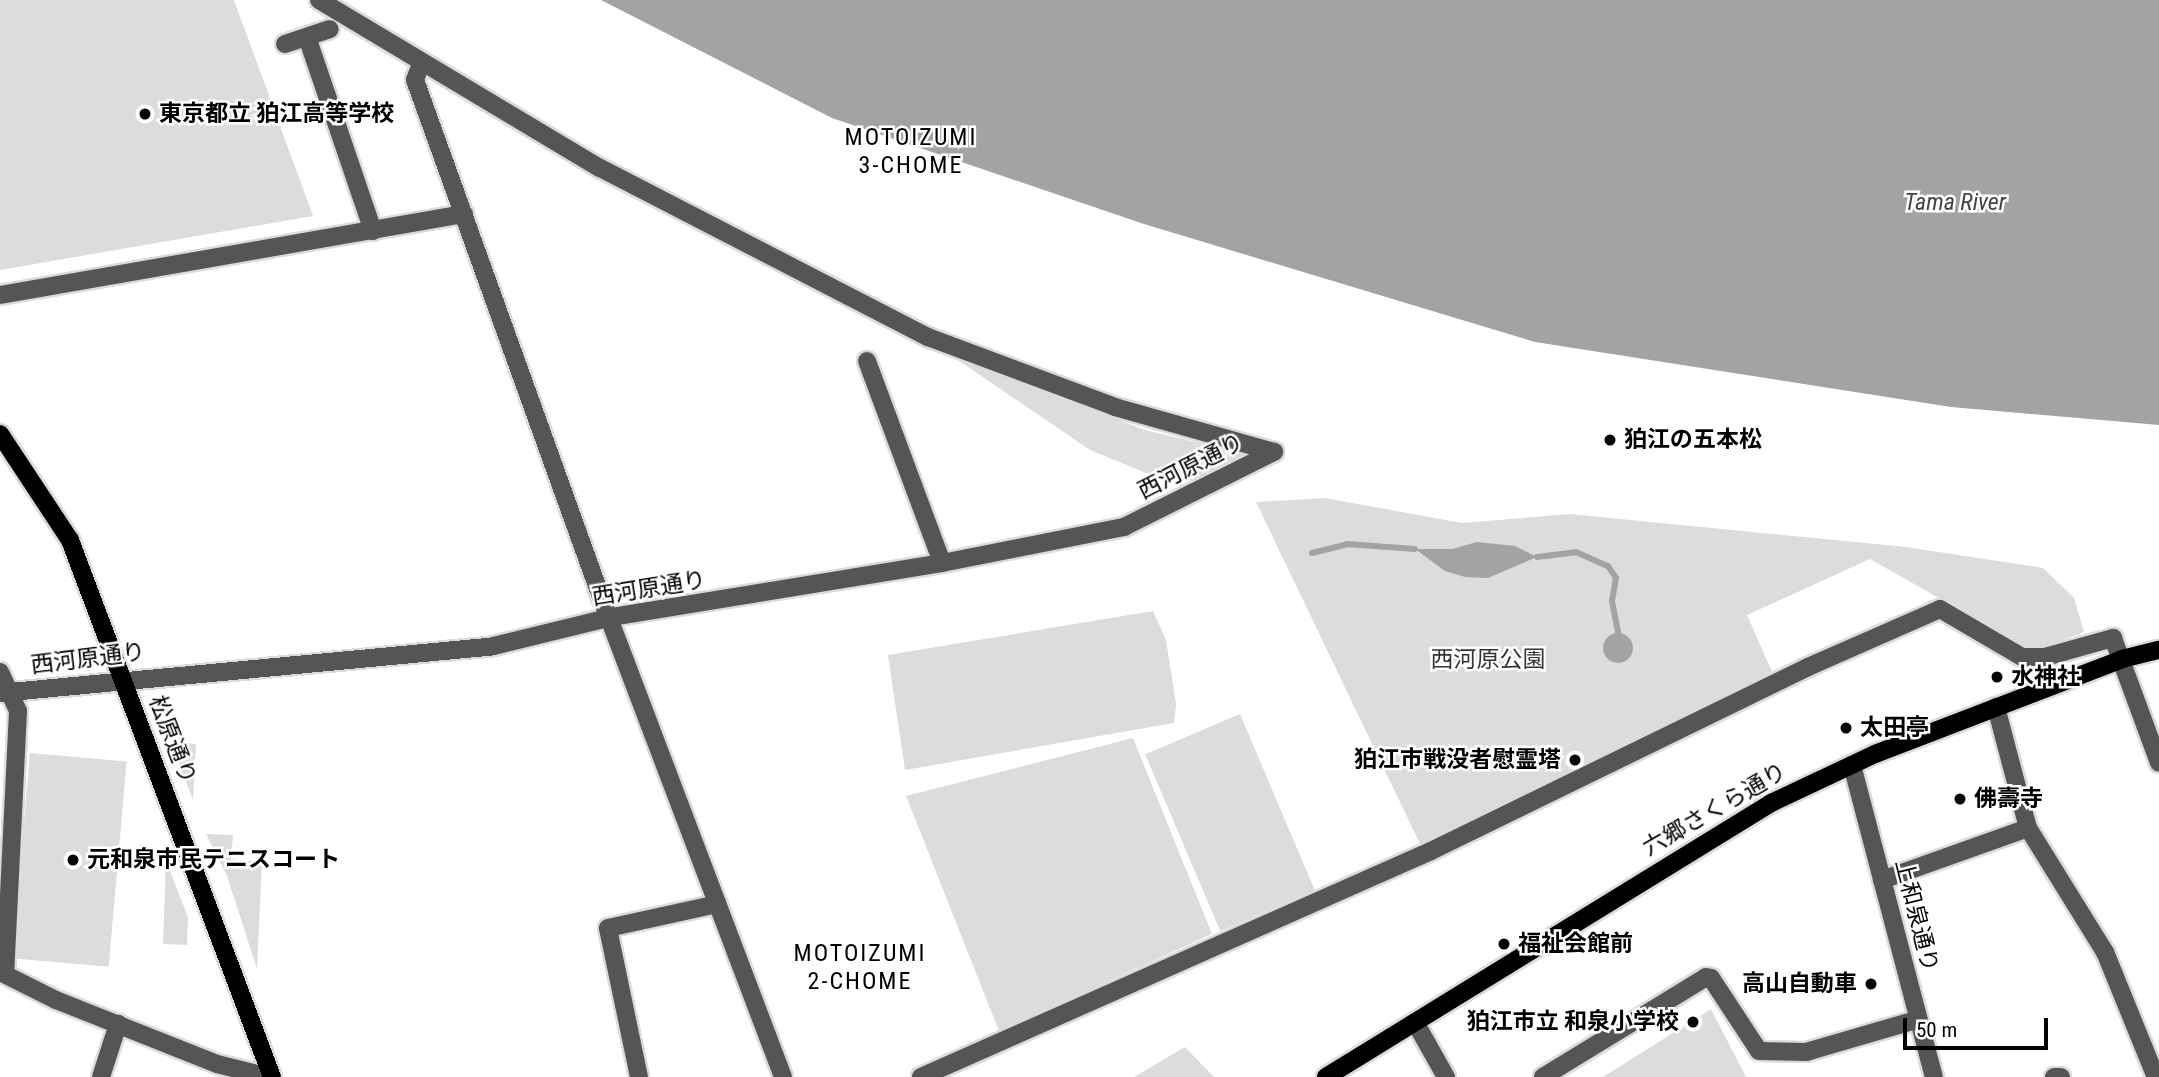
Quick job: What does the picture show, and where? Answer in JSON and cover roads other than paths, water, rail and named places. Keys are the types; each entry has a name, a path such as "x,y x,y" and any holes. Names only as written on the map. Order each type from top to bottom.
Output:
{"main road":[{"name":"松原通り","path":"0,434 70,540 270,1077"},
{"name":"六郷さくら通り","path":"1326,1077 1734,824 1852,765 2122,659 2159,650"}],"street":[{"path":"319,0 421,64 415,80 783,1077"},
{"path":"285,44 330,29"},
{"path":"307,37 373,231"},
{"name":"西河原通り","path":"5,693 493,646 612,617 942,563 1124,527 1274,452 1115,407 928,337 600,168 421,64"},
{"path":"0,295 464,214"},
{"path":"867,361 942,563"},
{"path":"921,1077 1432,851 1808,667 1940,609 2022,657 2045,657 2113,638 2153,731 2159,763"},
{"name":"西河原通り","path":"0,672 5,693 18,711 2,973"},
{"path":"1996,708 2028,828 2105,953 2155,1075"},
{"name":"上和泉通り","path":"1852,765 1916,1020 1934,1077"},
{"path":"1882,880 2028,828"},
{"path":"639,1077 608,928 717,904"},
{"path":"2,973 217,1064 270,1077"},
{"path":"1543,1077 1706,977 1712,978 1759,1051 1806,1052 1916,1020"},
{"path":"1415,1022 1446,1077"},
{"path":"100,1077 118,1024"},
{"path":"2054,1077 2061,1077"}],"water":[{"name":"Tama River","path":"601,0 2159,0 2159,425 1951,407 1535,342 1144,224 832,118"},
{"path":"1477,542 1515,546 1537,557 1488,578 1465,577 1445,571 1415,549 1452,549"},
{"path":"1618,633 1624,634 1632,642 1632,654 1624,662 1618,663 1612,662 1604,654 1603,648 1604,642 1612,634"}],"waterway":[{"path":"1312,553 1347,544 1415,549"},
{"path":"1537,557 1576,552 1608,566 1616,578 1612,601 1618,633"}],"place":[{"name":"東京都立 狛江高等学校","path":"145,114"},
{"name":"狛江の五本松","path":"1610,440"},
{"name":"水神社","path":"1997,677"},
{"name":"太田亭","path":"1846,728"},
{"name":"狛江市戦没者慰霊塔","path":"1575,760"},
{"name":"佛壽寺","path":"1960,799"},
{"name":"元和泉市民テニスコート","path":"73,860"},
{"name":"福祉会館前","path":"1504,944"},
{"name":"高山自動車","path":"1871,984"},
{"name":"狛江市立 和泉小学校","path":"1693,1022"}],"district":[{"name":"MOTOIZUMI 3-CHOME","path":"911,152"},
{"name":"MOTOIZUMI 2-CHOME","path":"860,968"}],"park label":[{"name":"西河原公園","path":"1488,660"}]}
